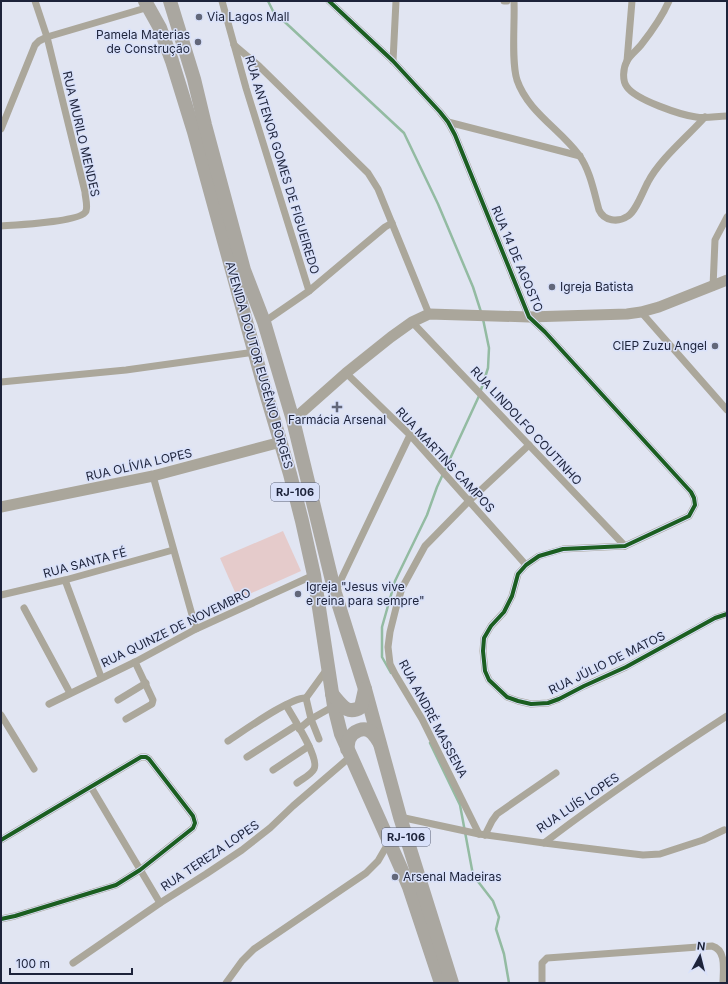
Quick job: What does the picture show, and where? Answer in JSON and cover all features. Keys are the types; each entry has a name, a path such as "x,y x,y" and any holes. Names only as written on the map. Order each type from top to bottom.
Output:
{"highway":[{"name":"AVENIDA DOUTOR EUGÊNIO BORGES","path":"170,1 194,79 244,270 264,322 293,420 335,593 381,744 400,817 452,983"},
{"name":"AVENIDA DOUTOR EUGÊNIO BORGES","path":"147,4 160,28 194,132 302,521 314,575 333,700 341,734 409,887 441,983"},
{"path":"333,700 349,710 356,710 361,707 365,689"},
{"path":"349,753 350,738 353,734 360,730 368,730 372,732 381,744"}],"street":[{"name":"RUA MURILO MENDES","path":"1,226 67,220 83,215 86,211 85,192 46,37 35,1"},
{"name":"RUA ANTENOR GOMES DE FIGUEIREDO","path":"222,1 246,88 309,292"},
{"name":"RUA 14 DE AGOSTO","path":"329,1 393,61 448,122 455,135 529,317 545,332 691,492 695,505 690,516"},
{"path":"393,61 396,1"},
{"path":"514,1 514,51 517,80 531,104 580,156 590,180 600,214 605,218 622,219 632,213 655,170 705,117"},
{"path":"632,1 627,61 624,75 627,88 646,101 697,118 727,116"},
{"path":"627,61 654,28 669,1"},
{"path":"1,129 35,45 39,41 46,37 147,4"},
{"path":"234,45 259,66 368,173 378,189 429,314"},
{"path":"448,122 580,156"},
{"path":"713,287 715,240 727,217"},
{"path":"264,322 309,292 385,227 392,223"},
{"path":"293,420 346,373 412,322 429,314 529,317 641,312 713,287 727,280"},
{"path":"641,312 727,410"},
{"name":"RUA LINDOLFO COUTINHO","path":"412,322 625,546"},
{"path":"1,382 126,370 255,352"},
{"name":"RUA MARTINS CAMPOS","path":"346,373 410,435 526,565"},
{"path":"335,593 410,435"},
{"name":"RUA OLÍVIA LOPES","path":"1,507 153,476 281,442"},
{"name":"RUA ANDRÉ MASSENA","path":"482,835 422,719 390,664 388,647 396,608 402,588 425,546 469,501 529,445"},
{"path":"153,476 196,629"},
{"name":"RUA JÚLIO DE MATOS","path":"690,516 625,546 562,548 539,556 526,565 518,574 512,596 504,612 486,632 483,643 483,661 485,672 489,680 507,697 531,704 548,703 626,667 715,618 727,614"},
{"name":"RUA SANTA FÉ","path":"1,596 174,550"},
{"name":"RUA QUINZE DE NOVEMBRO","path":"49,704 135,662 196,629 314,575"},
{"path":"65,580 102,677"},
{"path":"24,608 70,693"},
{"path":"126,719 152,704 153,700 135,662"},
{"path":"319,739 311,719 306,698 328,668"},
{"path":"118,700 146,684"},
{"path":"228,741 286,704 298,698 306,698"},
{"path":"247,757 311,719 333,700"},
{"path":"286,704 309,746 315,762 314,769 297,782"},
{"path":"1,715 34,769"},
{"name":"RUA LUÍS LOPES","path":"400,817 482,835 544,843 576,818 652,765 727,716"},
{"path":"273,770 309,746"},
{"name":"RUA TEREZA LOPES","path":"73,963 160,903 242,850 270,828 349,753"},
{"path":"1,840 138,758 146,757 193,816 195,824 193,828 140,870 116,885 1,919"},
{"path":"482,835 496,814 556,773"},
{"path":"91,787 160,903"},
{"path":"544,843 626,854 660,854 703,840 726,828"},
{"path":"226,983 242,961 254,949 366,873 378,861 389,842"},
{"path":"542,983 542,963 547,958 712,946 719,949 725,959 723,983"}],"shaded area":[{"path":"283,531 301,571 238,599 220,558"}],"waterway":[{"path":"268,1 273,11 404,133 438,204 473,287 481,312"},
{"path":"391,673 382,657 382,627 395,581 427,515 437,487 479,396 488,368 489,348 483,319"},
{"path":"430,743 460,805 473,875 493,901 499,917 496,929 504,954 509,983"}],"cycle path":[{"path":"329,1 393,61 448,122 455,135 529,317 545,332 691,492 694,498 695,505 689,516 625,546 563,549 539,556 526,565 518,574 512,596 504,612 491,626 484,638 483,651 485,671 489,680 507,697 531,704 548,703 626,667 715,618 727,614"},
{"path":"1,840 141,757 146,757 149,759 193,816 195,823 193,828 140,870 116,885 1,919"}],"place":[{"name":"Via Lagos Mall","path":"199,17"},
{"name":"Pamela Materias de Construção","path":"198,42"},
{"name":"Igreja Batista","path":"552,287"},
{"name":"CIEP Zuzu Angel","path":"715,346"},
{"name":"Farmácia Arsenal","path":"337,407"},
{"name":"Igreja \"Jesus vive e reina para sempre\"","path":"298,594"},
{"name":"Arsenal Madeiras","path":"395,877"}]}
